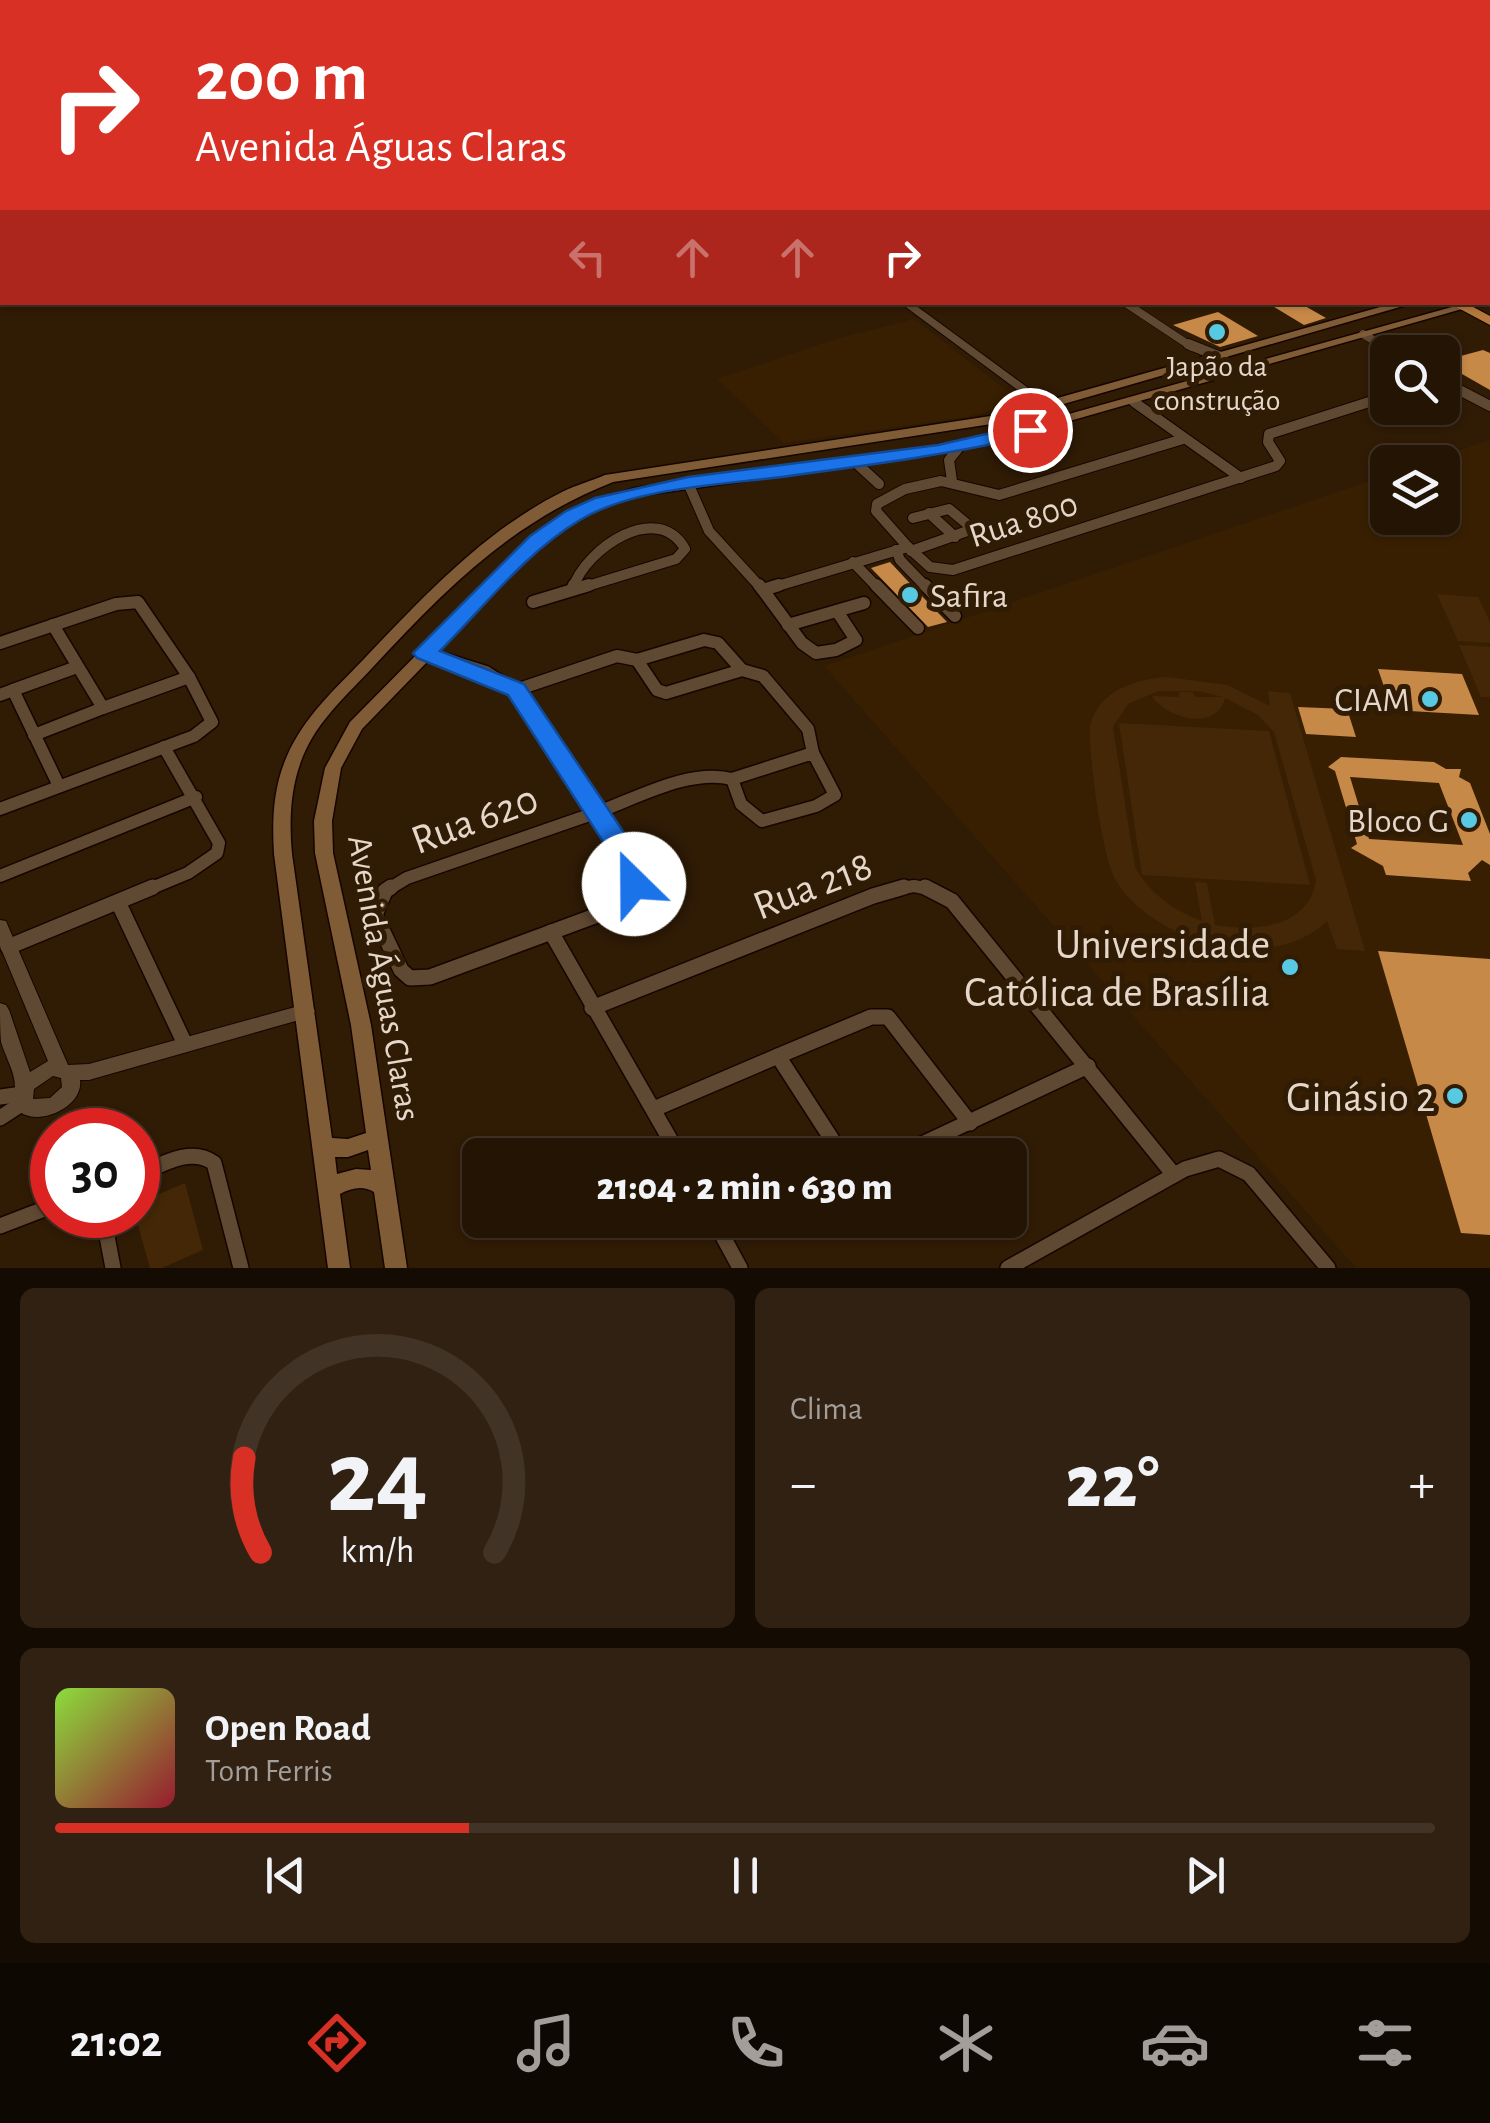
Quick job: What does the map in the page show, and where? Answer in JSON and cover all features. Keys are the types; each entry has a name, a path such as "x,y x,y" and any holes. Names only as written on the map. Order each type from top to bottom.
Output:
{"highway":[{"path":"1458,305 1490,321"}],"main road":[{"path":"338,1268 282,843 280,808 286,774 313,721 480,554 524,517 610,478 662,467 952,428 1223,358 1401,305"},
{"name":"Avenida Águas Claras","path":"396,1268 361,1024 324,854 323,822 333,768 345,742 376,703 556,526 586,508 634,492 960,446 1134,402 1458,305"},
{"path":"1380,311 1402,324"},
{"path":"952,428 950,439 960,446"},
{"path":"898,436 907,444 906,454"},
{"path":"570,493 586,508"},
{"path":"480,554 504,556 513,565"},
{"path":"323,1147 348,1148 378,1138"},
{"path":"327,1190 338,1183 362,1178 370,1178 384,1188"}],"street":[{"path":"1128,305 1194,349 1223,358"},
{"path":"917,306 1046,406"},
{"path":"1362,334 1370,338"},
{"path":"1460,390 1490,406"},
{"path":"1134,402 1241,478"},
{"name":"Rua 800","path":"905,549 930,568 953,570 1279,464 1266,439 1269,434 1370,402"},
{"path":"905,549 880,516 877,504 906,490 952,481 989,496 999,496 1184,439"},
{"path":"952,481 949,460 960,446"},
{"path":"854,460 879,484"},
{"path":"688,483 708,531 763,590 811,651 836,650 851,644 856,636 837,610"},
{"path":"763,590 972,531 952,510 912,518"},
{"path":"928,514 954,537"},
{"path":"534,602 676,559 684,549 682,540 671,530 656,528 621,536 578,572 572,590"},
{"path":"682,540 708,531"},
{"path":"905,549 900,560 954,616"},
{"path":"853,562 918,628"},
{"path":"0,643 126,602 138,602 212,716 212,722 194,736 0,809"},
{"path":"788,624 864,603"},
{"path":"54,625 103,708"},
{"path":"516,690 617,656 637,660 711,640 742,670 763,676 776,688 808,729 812,753 835,794 816,806 762,821 746,810 732,779"},
{"path":"425,653 516,690 632,867 635,877 631,893 611,910 551,932 670,1138"},
{"path":"637,660 657,690 666,693 742,670"},
{"path":"59,786 34,735 6,692 77,667"},
{"path":"34,735 190,677"},
{"path":"8,947 188,873 217,854 219,843 196,797 164,748"},
{"path":"597,812 692,779 717,775 732,779 812,753"},
{"path":"0,876 196,797"},
{"name":"Rua 620","path":"551,932 430,977 410,978 392,953 376,907 385,891 407,878 597,812"},
{"name":"Rua 218","path":"592,1008 873,896 916,885 940,891 1174,1175"},
{"path":"118,902 185,1044"},
{"path":"0,926 68,1077 65,1099 42,1110 23,1094 0,1010"},
{"path":"0,1118 41,1072 68,1077 306,1011"},
{"path":"654,1109 871,1017 888,1018 970,1123"},
{"path":"778,1056 831,1138"},
{"path":"937,1138 1088,1066"},
{"path":"0,1096 23,1094"},
{"path":"160,1167 191,1156 207,1156 214,1163 242,1268"},
{"path":"1008,1268 1208,1160 1240,1166 1328,1268"},
{"path":"0,1226 30,1214"},
{"path":"107,1238 113,1268"},
{"path":"724,1238 740,1268"}],"shaded area":[{"path":"914,319 1023,403 966,417 784,443 717,379 836,339"},
{"name":"Universidade Católica de Brasília","path":"1490,440 1490,1268 1356,1268 824,666 1370,481 1370,535 1460,535 1460,450"},
{"path":"1437,594 1478,597 1490,622 1490,643 1458,641"},
{"path":"1459,645 1490,647 1490,697 1481,697"},
{"path":"1156,678 1227,685 1270,706 1268,691 1290,693 1365,951 1337,949 1327,921 1304,938 1276,946 1214,944 1156,920 1132,901 1115,879 1097,804 1090,726 1101,703 1110,695 1131,684","holes":["1159,691 1198,691 1223,697 1195,697 1193,692 1179,692 1179,697 1152,696 1169,711 1191,718 1212,715 1225,698 1258,715 1274,732 1316,880 1303,908 1278,923 1246,928 1215,925 1207,883 1195,882 1202,921 1163,900 1135,867 1113,727 1128,704"]},
{"path":"1119,723 1269,731 1310,885 1142,875"},
{"path":"185,1183 203,1250 162,1268 150,1268 142,1238 160,1238 160,1194"}],"building":[{"path":"1271,305 1303,305 1326,318 1304,325"},
{"name":"Japão da construção","path":"1218,312 1258,336 1220,347 1173,325"},
{"path":"1483,350 1490,353 1490,390 1460,374 1460,356"},
{"name":"Safira","path":"890,562 947,622 928,627 871,568"},
{"name":"CIAM","path":"1378,669 1462,674 1479,715 1392,710"},
{"path":"1298,707 1347,709 1356,737 1306,734"},
{"name":"Bloco G","path":"1341,757 1434,762 1446,769 1461,769 1459,777 1470,783 1490,834 1490,865 1482,860 1468,873 1471,881 1386,875 1383,866 1351,848 1357,844 1335,771 1328,767","holes":["1350,777 1439,783 1463,845 1369,839"]},
{"name":"Ginásio 2","path":"1378,951 1490,959 1490,1235 1461,1233"}],"place":[{"name":"Japão da construção","path":"1217,332"},
{"name":"Safira","path":"910,595"},
{"name":"CIAM","path":"1430,699"},
{"name":"Bloco G","path":"1469,820"},
{"name":"Universidade Católica de Brasília","path":"1290,967"},
{"name":"Ginásio 2","path":"1455,1096"}],"route":[{"path":"634,884 626,856 516,690 425,653 538,541 556,526 602,502 634,492 938,450 1030,430"}]}
